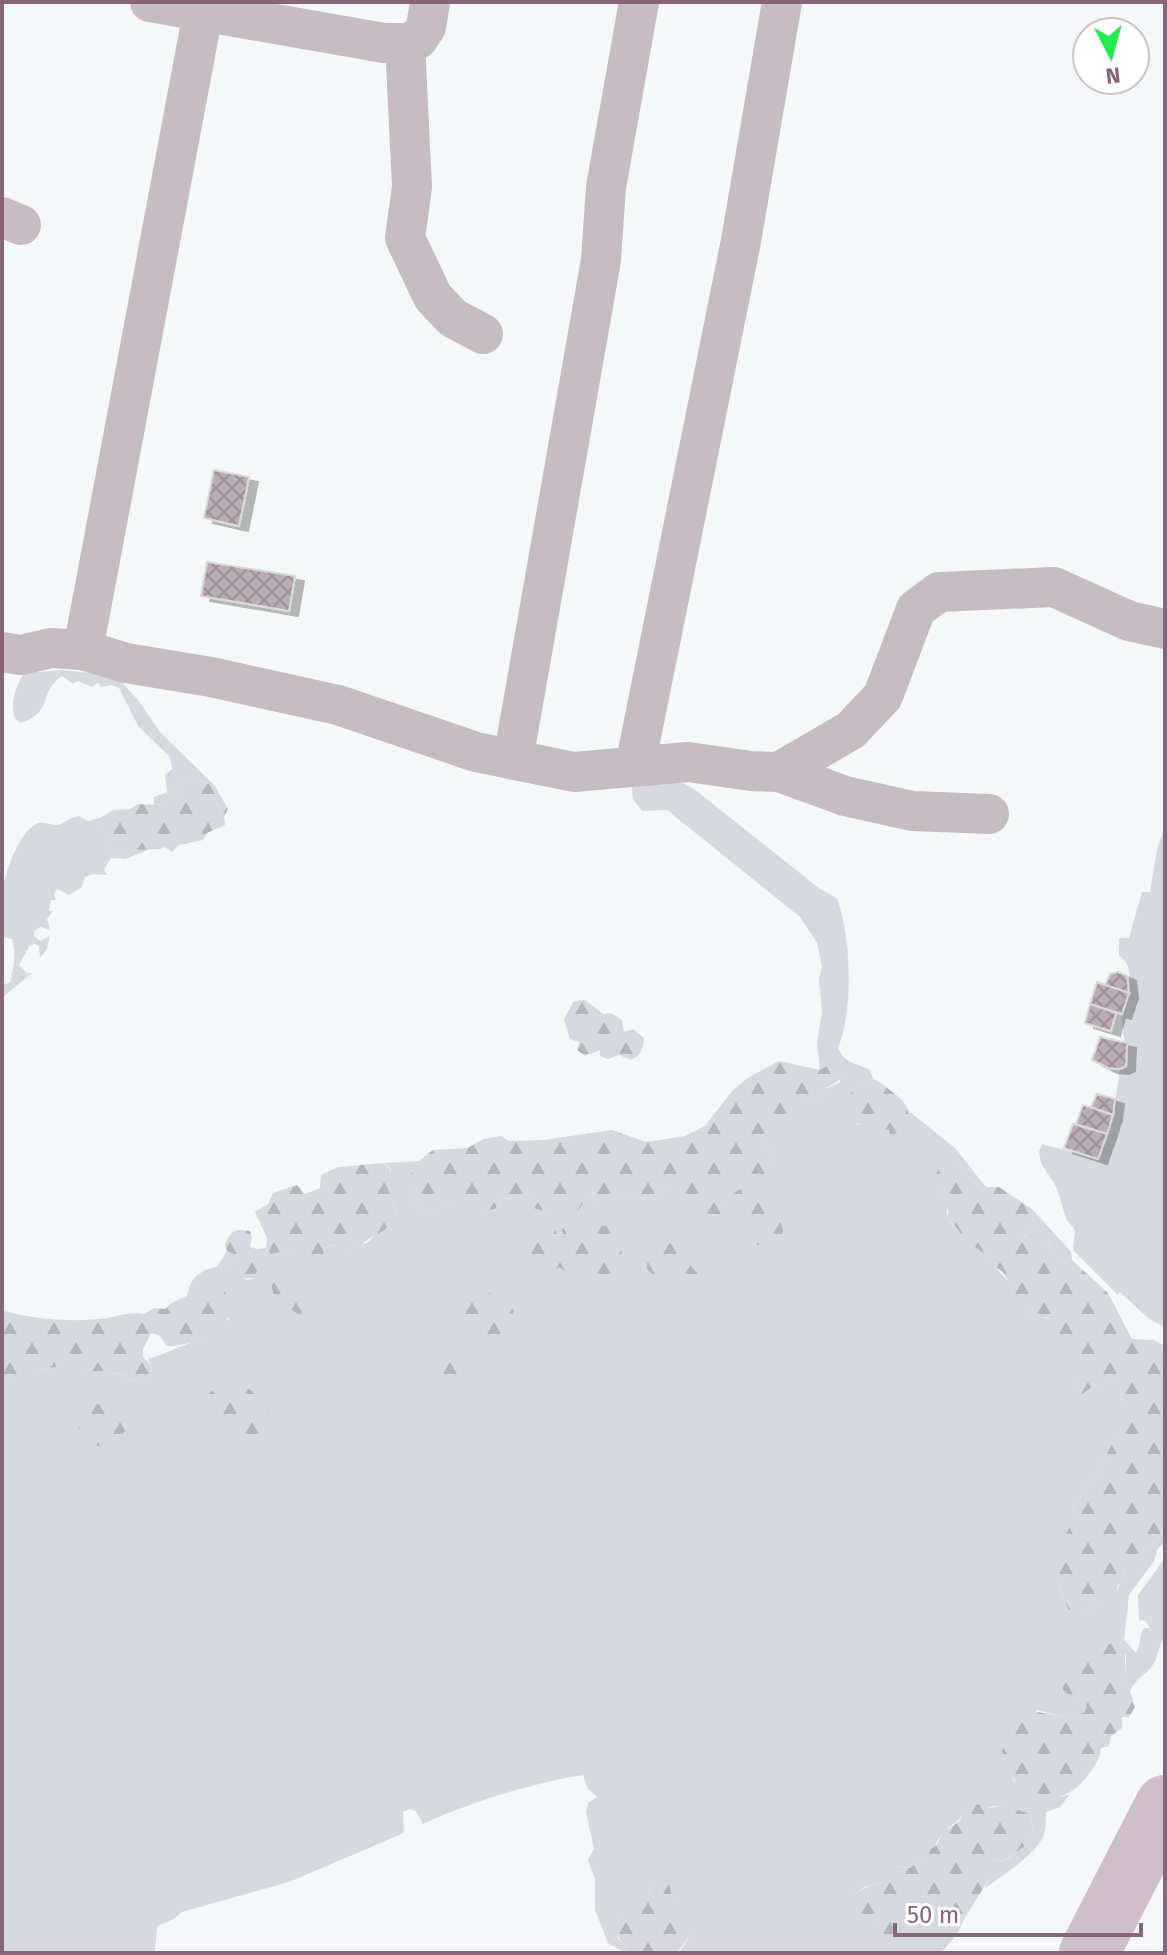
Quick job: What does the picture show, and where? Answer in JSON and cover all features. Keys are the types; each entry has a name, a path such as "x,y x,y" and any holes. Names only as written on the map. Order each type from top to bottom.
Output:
{"street":[{"path":"150,2 205,6 384,43 405,43 418,39 426,27 430,2"},
{"path":"513,760 601,260 606,187 639,2"},
{"path":"635,766 741,241 782,2"},
{"path":"83,650 205,6"},
{"path":"405,43 412,187 405,238 433,297 453,318 483,334"},
{"path":"779,772 851,730 883,696 916,609 939,592 1054,587 1129,621 1165,629"},
{"path":"2,652 21,655 51,648 83,650 126,663 211,677 338,705 476,752 574,772 688,762 779,772 845,796 912,811 989,814"}],"green space":[{"path":"62,670 116,676 138,700 160,732 215,786 188,778 175,785 177,793 161,805 154,804 154,797 167,792 165,775 172,769 170,757 138,726 119,688 112,685 101,687 98,683 92,687 78,681 73,684 62,676 50,689 38,714 21,723 15,719 14,695 24,673"},
{"path":"188,778 215,786 228,809 224,817 225,825 207,833 203,840 179,845 172,852 165,847 113,851 106,839 102,838 97,824 100,818 113,810 130,809 138,804 161,805 177,793 175,785"},
{"path":"679,781 694,789 820,889 837,898 845,932 849,973 847,1014 838,1048 848,1060 870,1070 873,1079 860,1083 856,1124 908,1123 910,1112 955,1148 986,1187 983,1192 959,1166 941,1192 946,1196 947,1214 951,1222 1014,1285 1024,1311 1050,1319 1055,1336 1083,1357 1072,1386 1085,1393 1115,1380 1123,1404 1118,1430 1088,1487 1072,1508 1075,1515 1056,1580 1068,1609 1080,1610 1100,1605 1115,1594 1127,1571 1165,1529 1165,1544 1158,1548 1154,1561 1129,1595 1124,1640 1136,1653 1144,1628 1150,1628 1146,1621 1139,1620 1138,1595 1165,1558 1165,1638 1155,1661 1130,1691 1126,1677 1126,1655 1109,1644 1100,1651 1090,1651 1078,1695 1088,1707 1084,1713 1059,1716 1037,1710 1017,1729 1010,1746 1010,1768 1014,1781 1061,1797 1070,1794 1060,1807 1046,1812 1043,1837 1016,1866 984,1889 990,1877 990,1861 1006,1860 1024,1847 1033,1833 1031,1815 995,1806 963,1812 941,1836 928,1859 916,1862 910,1868 896,1866 882,1882 864,1887 853,1896 893,1946 900,1942 917,1941 922,1935 922,1914 928,1910 936,1916 965,1918 957,1934 941,1953 679,1953 691,1933 689,1926 673,1900 670,1886 649,1885 648,1891 654,1899 632,1907 619,1924 618,1939 625,1945 626,1953 608,1943 595,1910 595,1879 588,1860 594,1849 586,1812 588,1803 597,1797 588,1789 583,1775 502,1794 423,1824 416,1811 410,1809 403,1812 404,1833 289,1882 182,1912 157,1926 155,1953 2,1953 2,1382 10,1381 14,1376 63,1365 79,1371 112,1372 136,1381 151,1375 152,1366 148,1359 209,1338 216,1326 229,1319 225,1292 220,1287 202,1288 187,1297 196,1276 217,1267 227,1251 236,1255 227,1268 247,1280 254,1278 265,1249 271,1254 290,1250 322,1255 325,1248 335,1244 346,1250 367,1243 397,1214 388,1189 391,1169 383,1163 419,1161 410,1178 416,1206 426,1209 451,1202 484,1211 495,1209 503,1199 530,1195 534,1208 553,1213 581,1207 588,1190 601,1203 636,1194 643,1200 669,1188 707,1214 719,1216 725,1200 725,1176 749,1176 774,1163 762,1136 804,1101 819,1097 822,1091 840,1082 842,1058 820,1070 817,1043 822,1012 819,979 822,967 817,943 800,917 667,810 642,811 633,799 632,787"},
{"path":"79,816 88,821 100,818 97,824 113,851 153,848 125,859 111,858 104,870 107,875 85,877 82,887 69,895 57,889 54,894 56,900 51,900 49,911 53,911 47,919 50,930 41,927 34,931 34,936 40,941 50,936 47,949 40,958 39,946 30,945 19,965 27,973 32,973 2,998 2,986 10,982 14,961 12,939 2,937 1,898 9,865 24,835 38,823 57,825"},
{"path":"1165,826 1165,1327 1149,1319 1120,1292 1118,1295 1073,1250 1075,1230 1066,1219 1057,1188 1041,1163 1039,1152 1042,1144 1098,1159 1113,1115 1120,1069 1126,1066 1122,1015 1130,976 1119,955 1119,938 1129,938 1142,892 1150,892 1157,849"},
{"path":"585,1000 603,1014 611,1013 622,1020 624,1032 633,1029 644,1038 637,1056 631,1060 619,1055 608,1059 600,1056 600,1050 585,1056 577,1050 579,1042 570,1039 564,1019 574,1001"},
{"path":"842,1057 840,1078 819,1097 805,1101 806,1113 791,1129 770,1130 762,1135 775,1173 764,1179 759,1173 725,1176 725,1200 720,1216 707,1214 704,1221 691,1215 688,1203 678,1202 669,1188 643,1200 636,1194 620,1196 617,1203 607,1207 588,1191 581,1207 574,1213 578,1219 586,1220 588,1225 611,1226 615,1233 613,1239 622,1251 620,1260 624,1272 619,1276 602,1274 599,1277 574,1263 565,1245 562,1229 573,1213 553,1213 533,1208 530,1195 503,1199 495,1209 484,1211 478,1220 466,1220 451,1202 434,1210 416,1206 409,1177 419,1161 433,1150 467,1148 484,1139 501,1136 509,1141 543,1140 612,1130 646,1142 685,1136 705,1126 732,1091 749,1077 779,1061 820,1070"},
{"path":"873,1079 905,1104 911,1141 904,1147 896,1146 889,1129 878,1132 850,1118 849,1095 860,1083"},
{"path":"940,1162 959,1166 983,1192 986,1187 999,1187 1032,1209 1033,1224 1023,1234 1027,1237 1043,1235 1057,1256 1065,1262 1072,1260 1108,1293 1132,1339 1154,1340 1165,1346 1165,1529 1144,1556 1124,1574 1125,1580 1118,1585 1114,1601 1078,1612 1068,1609 1056,1580 1049,1572 1075,1515 1072,1508 1099,1469 1114,1438 1122,1407 1122,1393 1116,1392 1115,1380 1091,1388 1080,1396 1074,1393 1072,1386 1082,1356 1057,1343 1055,1336 1046,1328 1050,1319 1044,1317 1038,1321 1024,1311 1019,1312 1019,1306 1013,1303 1009,1295 1014,1285 993,1266 987,1255 969,1243 948,1218 948,1209 942,1209 941,1201 945,1196 934,1182"},
{"path":"383,1163 390,1169 392,1183 388,1189 397,1214 385,1229 351,1249 345,1250 334,1244 325,1248 323,1255 290,1250 271,1254 266,1249 254,1278 234,1279 228,1276 227,1268 236,1255 227,1251 225,1245 234,1232 250,1231 250,1247 266,1248 267,1238 255,1212 268,1204 273,1193 297,1185 305,1194 320,1188 321,1175 338,1167"},
{"path":"742,1188 753,1193 765,1193 778,1202 787,1218 782,1226 783,1233 758,1245 748,1241 730,1206 733,1194"},
{"path":"1032,1209 1071,1252 1072,1260 1065,1262 1057,1257 1048,1242 1027,1237 1023,1233 1033,1224"},
{"path":"544,1222 551,1223 555,1228 569,1268 565,1271 559,1267 552,1272 537,1270 522,1251 512,1250 510,1242 515,1236 523,1237 529,1232 529,1225 540,1226"},
{"path":"676,1242 688,1248 685,1260 700,1276 703,1283 701,1288 686,1290 673,1282 673,1275 655,1277 647,1269 646,1256 652,1247"},
{"path":"213,1277 220,1280 231,1302 229,1317 210,1338 183,1344 167,1346 159,1335 151,1333 143,1349 143,1357 152,1366 151,1375 136,1381 117,1373 69,1372 63,1365 32,1372 28,1382 21,1384 14,1376 10,1381 2,1382 4,1311 63,1320 144,1314 154,1308 165,1309"},
{"path":"277,1279 292,1281 312,1302 311,1309 299,1315 274,1296 271,1283"},
{"path":"474,1291 499,1295 514,1310 511,1318 515,1326 500,1343 479,1341 473,1327 462,1327 456,1321 462,1304"},
{"path":"446,1349 469,1362 468,1367 462,1365 468,1381 457,1386 456,1391 444,1385 434,1372 435,1358"},
{"path":"228,1378 235,1382 238,1390 249,1389 255,1394 259,1412 268,1413 274,1431 266,1453 252,1456 246,1442 235,1439 226,1424 208,1418 205,1413 205,1397 217,1381"},
{"path":"104,1404 109,1409 125,1409 131,1423 113,1452 96,1445 89,1432 78,1428 82,1411 87,1405"},
{"path":"1124,1640 1126,1677 1135,1707 1129,1717 1122,1717 1122,1728 1111,1736 1109,1746 1101,1748 1091,1771 1066,1794 1052,1798 1039,1797 1027,1791 1007,1767 1002,1750 1014,1731 1014,1717 1022,1709 1059,1716 1084,1713 1087,1707 1078,1695 1070,1696 1063,1690 1063,1683 1057,1676 1060,1664 1067,1656 1078,1657 1079,1647 1100,1651 1109,1644"},
{"path":"984,1804 989,1808 1010,1808 1031,1815 1033,1833 1024,1847 1005,1860 990,1861 990,1877 965,1918 936,1916 927,1910 922,1914 922,1936 917,1942 901,1943 889,1953 884,1953 884,1939 876,1927 868,1925 869,1919 855,1916 848,1903 862,1889 882,1882 884,1872 896,1866 910,1868 916,1862 927,1859 943,1832 960,1821 963,1812 972,1805"},
{"path":"656,1881 670,1886 691,1933 677,1953 626,1953 617,1927 638,1899 654,1899 648,1891 649,1885"}],"building":[{"path":"214,470 249,477 239,526 204,518"},
{"path":"207,562 295,576 289,611 201,596"},
{"path":"1118,972 1127,976 1129,993 1105,985 1110,974"},
{"path":"1097,982 1129,993 1122,1014 1090,1004"},
{"path":"1090,1004 1116,1013 1111,1031 1085,1023"},
{"path":"1100,1037 1127,1043 1126,1066 1108,1068 1092,1060"},
{"path":"1097,1094 1115,1099 1113,1115 1091,1107"},
{"path":"1083,1105 1113,1115 1107,1134 1076,1124"},
{"path":"1073,1124 1107,1134 1098,1159 1064,1148"}],"waterway":[{"path":"1089,1953 1165,1805"}]}
